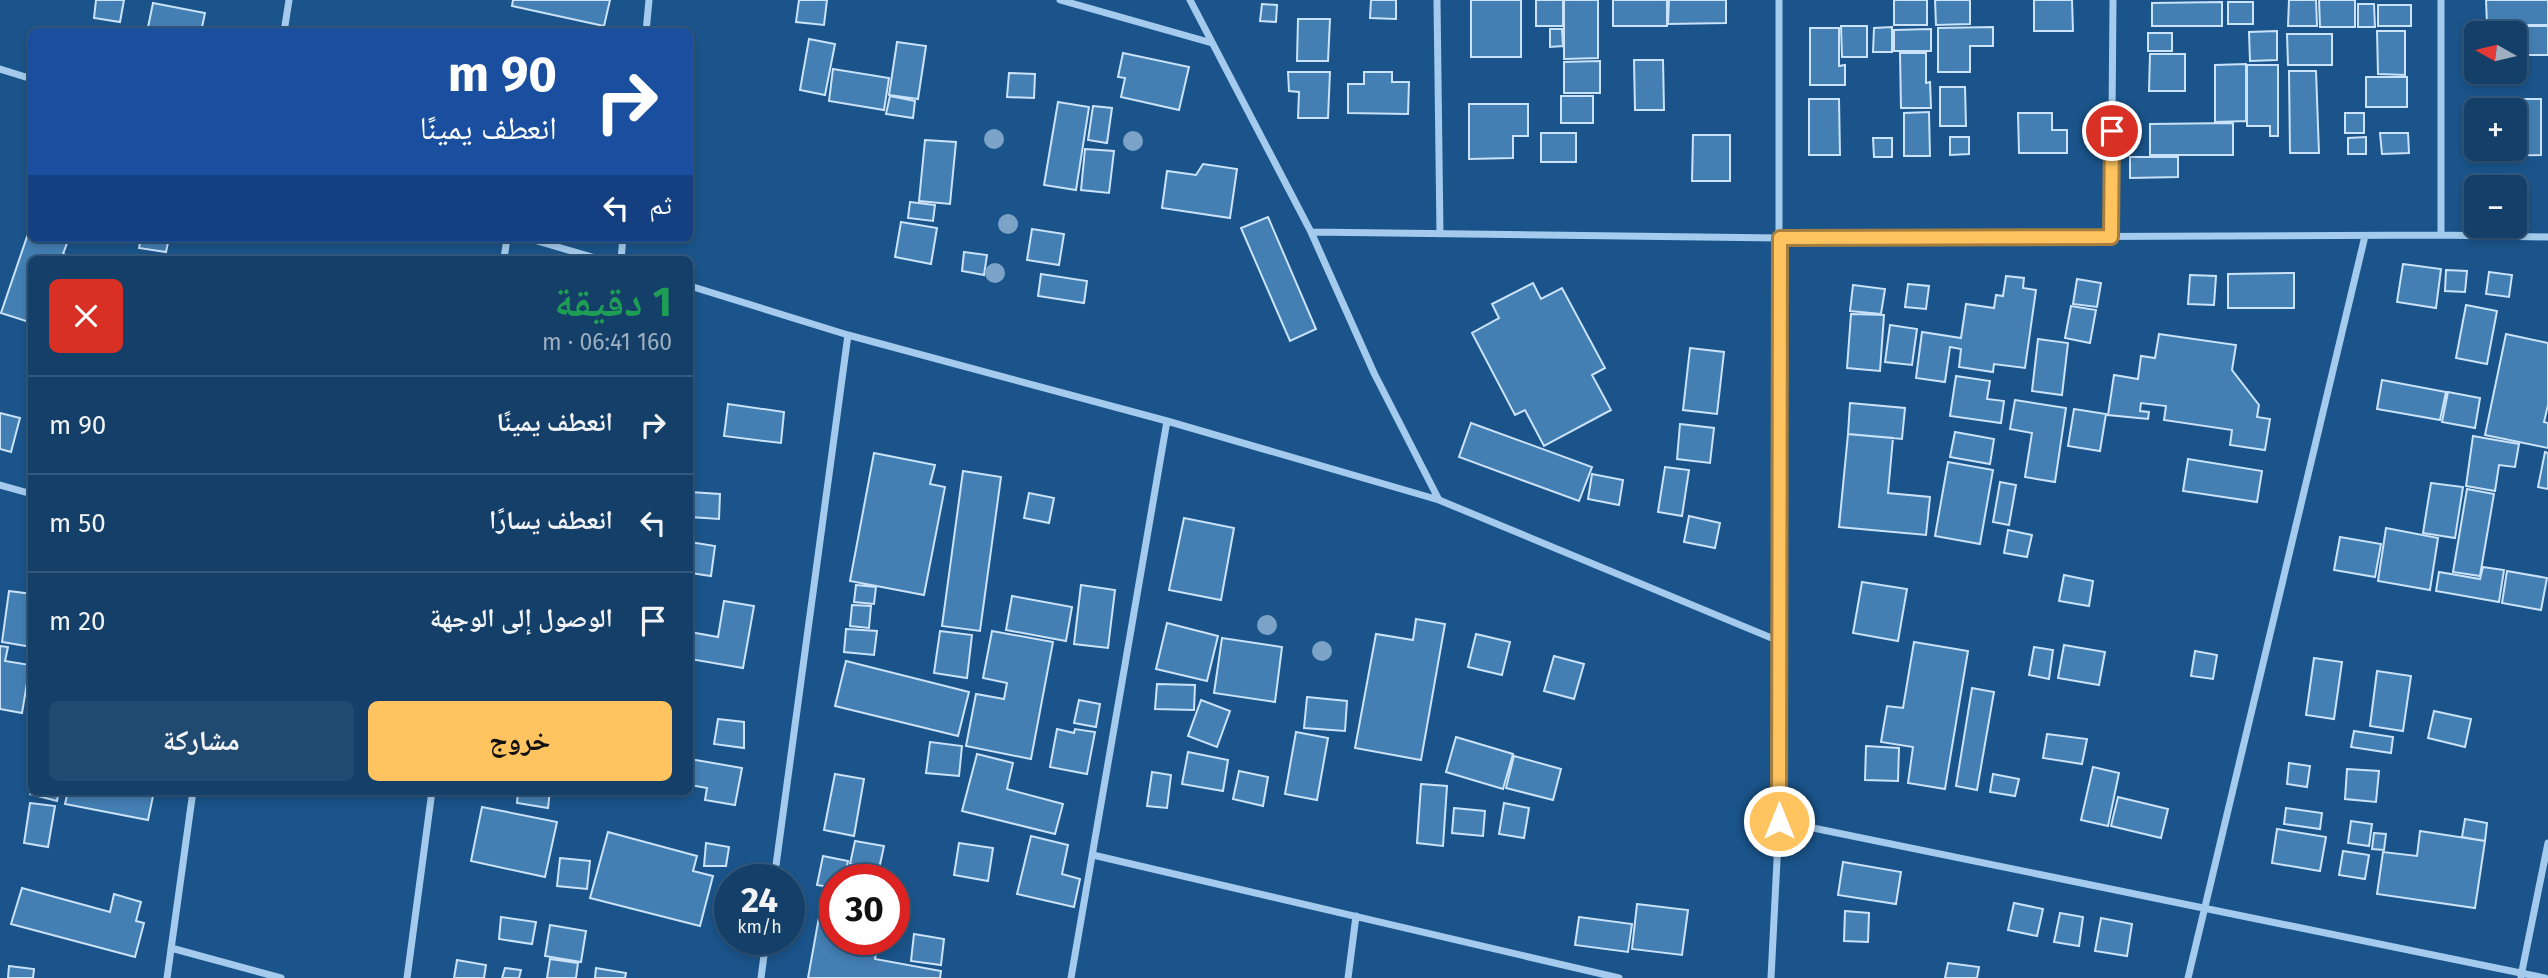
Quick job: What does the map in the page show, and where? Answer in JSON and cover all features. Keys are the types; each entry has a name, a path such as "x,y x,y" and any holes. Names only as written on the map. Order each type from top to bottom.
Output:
{"street":[{"path":"285,28 289,0"},
{"path":"646,28 649,0"},
{"path":"1060,0 1212,43"},
{"path":"1190,0 1311,232 1374,373 1439,500"},
{"path":"1437,0 1440,234"},
{"path":"1772,978 1779,821 1779,0"},
{"path":"2111,237 2113,0"},
{"path":"2441,0 2441,235"},
{"path":"0,69 28,78"},
{"path":"1311,232 1780,238 2441,235 2548,237"},
{"path":"2188,978 2365,236"},
{"path":"541,242 589,256"},
{"path":"693,287 848,335 1167,421 1439,500 1779,641"},
{"path":"776,864 848,335"},
{"path":"1071,978 1167,421"},
{"path":"0,485 28,494"},
{"path":"167,978 192,795"},
{"path":"407,978 431,795"},
{"path":"1779,821 2521,976 2545,978"},
{"path":"2521,976 2548,843"},
{"path":"1093,855 1619,978"},
{"path":"1348,978 1356,916"},
{"path":"172,948 281,978"},
{"path":"761,978 764,955"}],"building":[{"path":"96,0 124,0 120,22 94,18"},
{"path":"513,0 610,0 604,26 512,6"},
{"path":"799,0 827,0 824,25 796,22"},
{"path":"1371,0 1396,0 1396,19 1370,18"},
{"path":"1471,0 1521,0 1521,57 1471,57"},
{"path":"1536,0 1563,0 1563,26 1536,26"},
{"path":"1564,0 1598,0 1598,58 1564,59"},
{"path":"1613,0 1667,0 1667,26 1613,26"},
{"path":"1669,0 1726,0 1726,23 1668,24"},
{"path":"1894,0 1927,0 1927,25 1894,25"},
{"path":"1935,0 1970,0 1970,24 1936,25"},
{"path":"2034,0 2072,0 2073,31 2034,31"},
{"path":"2289,0 2316,0 2317,26 2288,26"},
{"path":"2319,0 2355,0 2355,27 2320,27"},
{"path":"2486,0 2548,0 2548,25 2527,25 2527,21 2487,21"},
{"path":"2222,2 2222,26 2152,26 2152,3"},
{"path":"2228,2 2253,2 2253,24 2228,24"},
{"path":"153,3 205,13 202,28 148,28"},
{"path":"1262,4 1277,5 1276,22 1260,21"},
{"path":"2358,4 2374,4 2375,27 2358,27"},
{"path":"2378,5 2411,5 2411,26 2378,26"},
{"path":"1298,19 1330,19 1328,61 1297,61"},
{"path":"1841,26 1867,26 1867,57 1842,57"},
{"path":"2527,26 2548,26 2548,55 2527,55"},
{"path":"1892,27 1892,52 1873,52 1874,28"},
{"path":"1993,27 1993,46 1970,46 1970,72 1938,72 1938,28"},
{"path":"1810,28 1839,28 1839,66 1845,65 1845,85 1810,85"},
{"path":"1550,29 1562,29 1563,46 1550,47"},
{"path":"1931,29 1931,51 1894,51 1894,30"},
{"path":"2277,31 2277,60 2250,61 2249,32"},
{"path":"2377,31 2405,31 2405,75 2378,74"},
{"path":"2148,33 2172,33 2172,51 2148,51"},
{"path":"2287,34 2332,34 2332,65 2288,65"},
{"path":"809,39 835,44 825,95 800,90"},
{"path":"897,42 926,46 918,99 889,95"},
{"path":"1123,53 1189,67 1179,110 1121,97 1125,78 1118,77"},
{"path":"1900,53 1926,53 1926,83 1930,82 1931,108 1901,108"},
{"path":"2150,54 2185,54 2185,91 2149,91"},
{"path":"1634,60 1663,60 1664,110 1635,110"},
{"path":"1600,61 1600,93 1564,93 1564,62"},
{"path":"2246,64 2246,121 2215,122 2215,65"},
{"path":"2247,65 2278,65 2278,136 2270,136 2270,126 2247,126"},
{"path":"833,69 889,78 884,110 829,101"},
{"path":"2289,71 2316,71 2319,153 2290,153"},
{"path":"1288,72 1330,72 1328,118 1298,118 1299,92 1289,91"},
{"path":"1364,72 1392,72 1392,82 1409,82 1408,114 1348,113 1348,84 1364,84"},
{"path":"1009,73 1035,74 1034,98 1007,97"},
{"path":"2366,77 2407,77 2407,107 2366,107"},
{"path":"1940,87 1965,87 1966,126 1940,126"},
{"path":"890,96 915,101 913,118 886,114"},
{"path":"1561,96 1593,96 1593,123 1561,123"},
{"path":"1809,99 1839,99 1840,155 1809,155"},
{"path":"2527,99 2541,99 2541,155 2527,155"},
{"path":"1058,102 1089,107 1076,190 1044,185"},
{"path":"1469,104 1528,104 1528,136 1513,136 1513,158 1469,159"},
{"path":"1093,106 1112,108 1107,143 1088,140"},
{"path":"1929,112 1930,156 1904,156 1904,113"},
{"path":"2018,113 2052,113 2052,130 2067,130 2067,153 2019,153"},
{"path":"2345,113 2364,113 2364,133 2345,133"},
{"path":"2233,123 2233,155 2150,155 2150,124"},
{"path":"1541,133 1576,133 1576,162 1541,162"},
{"path":"2380,133 2408,133 2409,153 2382,154"},
{"path":"1693,135 1730,135 1730,181 1692,181"},
{"path":"1950,137 1969,137 1969,154 1950,155"},
{"path":"2366,137 2366,154 2348,154 2348,138"},
{"path":"1873,138 1892,138 1892,157 1874,157"},
{"path":"925,140 956,142 950,204 919,201"},
{"path":"1085,149 1114,151 1109,193 1081,190"},
{"path":"2130,157 2178,157 2178,177 2130,178"},
{"path":"1203,164 1237,169 1230,218 1162,208 1167,171 1196,175"},
{"path":"910,202 935,205 933,221 908,218"},
{"path":"1268,217 1316,329 1290,341 1241,228"},
{"path":"901,222 937,228 931,264 895,257"},
{"path":"1032,229 1064,234 1059,265 1027,260"},
{"path":"28,234 28,242 68,242 63,254 69,256 28,256 28,322 1,313"},
{"path":"140,242 168,242 166,252 139,248"},
{"path":"964,252 987,255 984,275 962,271"},
{"path":"2403,264 2441,269 2436,308 2397,302"},
{"path":"2446,270 2467,271 2465,292 2445,291"},
{"path":"2489,272 2512,275 2509,297 2486,294"},
{"path":"2294,273 2294,308 2228,308 2228,274"},
{"path":"1041,274 1087,281 1084,303 1038,296"},
{"path":"2190,275 2216,276 2214,305 2188,304"},
{"path":"2006,276 2024,278 2023,288 2036,290 2025,368 1994,364 1993,372 1959,367 1961,349 1950,347 1945,382 1916,378 1922,332 1961,338 1966,304 1994,308 1996,295 2003,296"},
{"path":"2077,279 2101,283 2097,307 2073,304"},
{"path":"1533,283 1541,299 1562,288 1605,368 1592,375 1611,410 1544,446 1525,410 1515,415 1472,333 1499,318 1492,304"},
{"path":"1908,284 1929,286 1926,309 1905,307"},
{"path":"1853,285 1885,289 1881,314 1850,311"},
{"path":"2466,305 2497,311 2487,364 2456,358"},
{"path":"2071,306 2096,310 2090,343 2065,338"},
{"path":"1851,314 1884,315 1880,371 1847,368"},
{"path":"1890,325 1917,329 1912,365 1885,362"},
{"path":"2159,334 2236,345 2232,370 2259,405 2257,417 2270,419 2265,450 2230,445 2232,430 2164,420 2166,406 2141,403 2140,411 2149,412 2148,419 2108,415 2114,375 2138,379 2141,356 2155,358"},
{"path":"2506,334 2548,343 2548,405 2544,422 2548,423 2548,448 2485,435"},
{"path":"2038,339 2068,343 2062,395 2032,391"},
{"path":"1690,348 1724,352 1717,414 1683,410"},
{"path":"1956,376 1990,381 1987,399 2004,401 2001,423 1950,416"},
{"path":"2382,380 2446,392 2440,420 2377,409"},
{"path":"2448,392 2480,398 2475,428 2442,422"},
{"path":"2015,400 2066,408 2055,482 2025,477 2032,433 2010,429"},
{"path":"1850,403 1905,408 1902,439 1848,434"},
{"path":"728,404 784,412 781,443 724,436"},
{"path":"2074,409 2106,414 2100,451 2068,446"},
{"path":"0,413 20,418 11,452 0,449"},
{"path":"1471,423 1592,467 1579,501 1459,457"},
{"path":"1680,424 1714,428 1710,463 1677,459"},
{"path":"1955,432 1994,439 1990,464 1950,457"},
{"path":"1848,434 1893,438 1888,493 1930,497 1926,535 1839,527"},
{"path":"2473,436 2519,444 2515,467 2499,465 2495,491 2466,486"},
{"path":"2545,452 2548,453 2548,489 2538,487"},
{"path":"874,453 935,465 930,484 945,487 924,595 850,581"},
{"path":"2188,459 2262,471 2257,502 2183,491"},
{"path":"1948,462 1993,470 1980,544 1935,536"},
{"path":"1665,467 1689,470 1682,516 1658,512"},
{"path":"963,471 1001,477 980,631 942,626"},
{"path":"1592,474 1623,480 1619,505 1588,499"},
{"path":"2000,482 2016,485 2009,525 1993,522"},
{"path":"2431,483 2463,487 2455,538 2423,533"},
{"path":"2467,489 2494,494 2480,576 2453,572"},
{"path":"693,492 720,494 719,519 693,517"},
{"path":"1029,493 1054,498 1049,523 1024,518"},
{"path":"1689,516 1720,523 1715,548 1684,542"},
{"path":"1184,518 1234,528 1221,600 1169,590"},
{"path":"2386,528 2438,538 2430,590 2378,581"},
{"path":"2008,530 2032,535 2027,557 2004,553"},
{"path":"2340,537 2381,544 2375,577 2334,570"},
{"path":"693,542 715,546 711,576 693,573"},
{"path":"2483,567 2504,570 2499,602 2436,591 2439,572 2480,579"},
{"path":"2507,571 2547,578 2541,610 2502,603"},
{"path":"2064,575 2093,581 2089,606 2059,601"},
{"path":"1862,582 1907,589 1898,641 1853,633"},
{"path":"856,585 876,587 874,604 854,602"},
{"path":"1081,585 1115,590 1108,648 1074,644"},
{"path":"9,591 28,593 28,646 2,642"},
{"path":"1012,596 1072,607 1066,641 1006,630"},
{"path":"724,601 754,606 743,668 693,660 693,633 718,637"},
{"path":"852,605 871,606 869,628 850,626"},
{"path":"1416,619 1445,624 1421,760 1355,748 1376,634 1413,640"},
{"path":"1167,623 1218,636 1207,681 1156,669"},
{"path":"846,629 877,631 874,655 844,652"},
{"path":"940,631 972,635 967,678 934,673"},
{"path":"992,631 1053,642 1031,759 966,746 976,694 1004,699 1007,683 983,678"},
{"path":"1476,634 1510,642 1502,675 1468,667"},
{"path":"1222,638 1282,647 1275,702 1214,693"},
{"path":"1914,642 1968,651 1945,789 1908,783 1913,747 1881,742 1887,706 1903,708"},
{"path":"2064,645 2105,652 2099,685 2058,678"},
{"path":"0,646 8,647 5,661 28,665 28,677 22,713 0,709"},
{"path":"2034,647 2053,650 2049,679 2029,675"},
{"path":"2195,651 2217,655 2213,679 2191,676"},
{"path":"1554,656 1584,664 1574,699 1544,691"},
{"path":"2314,658 2342,662 2334,719 2306,715"},
{"path":"846,661 969,692 958,736 835,706"},
{"path":"2377,671 2411,676 2403,731 2370,726"},
{"path":"1157,684 1195,685 1194,710 1155,709"},
{"path":"1972,688 1994,692 1977,790 1956,786"},
{"path":"1307,697 1347,701 1345,731 1304,728"},
{"path":"1079,700 1100,704 1096,727 1074,723"},
{"path":"1201,700 1230,711 1217,747 1188,736"},
{"path":"2434,711 2471,719 2465,747 2428,738"},
{"path":"718,719 744,722 744,748 714,744"},
{"path":"1057,729 1074,733 1075,729 1095,732 1087,774 1050,767"},
{"path":"2354,731 2393,737 2391,753 2351,747"},
{"path":"1296,732 1328,738 1317,800 1285,794"},
{"path":"2047,734 2087,739 2082,764 2043,758"},
{"path":"1456,737 1513,754 1503,789 1446,772"},
{"path":"930,742 962,746 959,776 926,773"},
{"path":"1866,746 1899,748 1898,781 1865,780"},
{"path":"1188,752 1228,760 1223,791 1182,784"},
{"path":"977,754 1013,763 1007,789 1063,804 1055,834 962,811"},
{"path":"1514,756 1561,769 1553,800 1506,788"},
{"path":"693,760 742,768 735,805 705,800 707,788 693,786"},
{"path":"2289,763 2310,766 2307,787 2287,784"},
{"path":"2093,767 2119,773 2108,826 2081,820"},
{"path":"2347,769 2379,771 2376,802 2345,799"},
{"path":"1239,771 1268,777 1263,806 1233,799"},
{"path":"1152,772 1171,775 1167,808 1147,806"},
{"path":"835,774 864,779 854,836 824,830"},
{"path":"1993,774 2019,779 2015,796 1990,792"},
{"path":"1421,784 1447,786 1443,846 1417,843"},
{"path":"34,795 58,795 57,801"},
{"path":"67,795 153,795 148,820 65,804"},
{"path":"518,795 550,795 548,808 517,803"},
{"path":"2118,797 2168,809 2161,838 2111,826"},
{"path":"30,803 55,806 48,847 24,843"},
{"path":"1504,803 1529,808 1524,838 1499,834"},
{"path":"482,807 557,822 545,877 471,861"},
{"path":"1454,808 1485,811 1483,836 1452,833"},
{"path":"2286,808 2322,813 2320,829 2284,824"},
{"path":"2465,819 2487,823 2485,841 2462,837"},
{"path":"2351,821 2372,824 2369,846 2348,843"},
{"path":"2277,829 2326,837 2320,871 2272,863"},
{"path":"2420,831 2485,841 2475,908 2377,894 2383,852 2417,856"},
{"path":"608,832 697,856 693,871 713,876 700,926 590,898"},
{"path":"2374,833 2386,834 2384,850 2372,849"},
{"path":"1031,836 1068,845 1062,874 1080,879 1074,907 1017,894"},
{"path":"855,841 884,846 880,864 850,864"},
{"path":"706,843 729,847 726,864 704,866"},
{"path":"959,843 993,848 988,881 954,875"},
{"path":"2343,851 2369,855 2365,879 2339,875"},
{"path":"823,856 848,861 847,864 821,864"},
{"path":"560,858 590,861 587,889 557,886"},
{"path":"1843,862 1901,872 1896,904 1838,895"},
{"path":"22,888 110,912 114,894 141,902 136,921 144,923 135,957 11,924"},
{"path":"2014,903 2043,909 2037,936 2008,930"},
{"path":"1637,904 1688,910 1682,955 1632,949"},
{"path":"1845,911 1869,913 1868,942 1844,941"},
{"path":"2060,913 2083,917 2079,946 2054,942"},
{"path":"501,917 536,922 532,944 499,939"},
{"path":"819,917 819,955 876,955 875,959 941,971 940,978 808,978"},
{"path":"1579,917 1632,924 1628,952 1575,945"},
{"path":"2101,918 2132,924 2127,956 2095,951"},
{"path":"550,925 586,931 581,962 545,956"},
{"path":"914,934 944,939 941,965 911,961"},
{"path":"550,959 578,963 576,978 547,978"},
{"path":"457,960 486,965 484,978 454,978"},
{"path":"1948,963 1979,967 1977,978 1945,978"},
{"path":"9,966 34,969 33,978 8,978"},
{"path":"505,968 521,970 519,978 502,978"},
{"path":"596,968 626,973 625,978 595,978"}],"route":[{"path":"1779,821 1780,238 2111,237 2112,131"}]}
